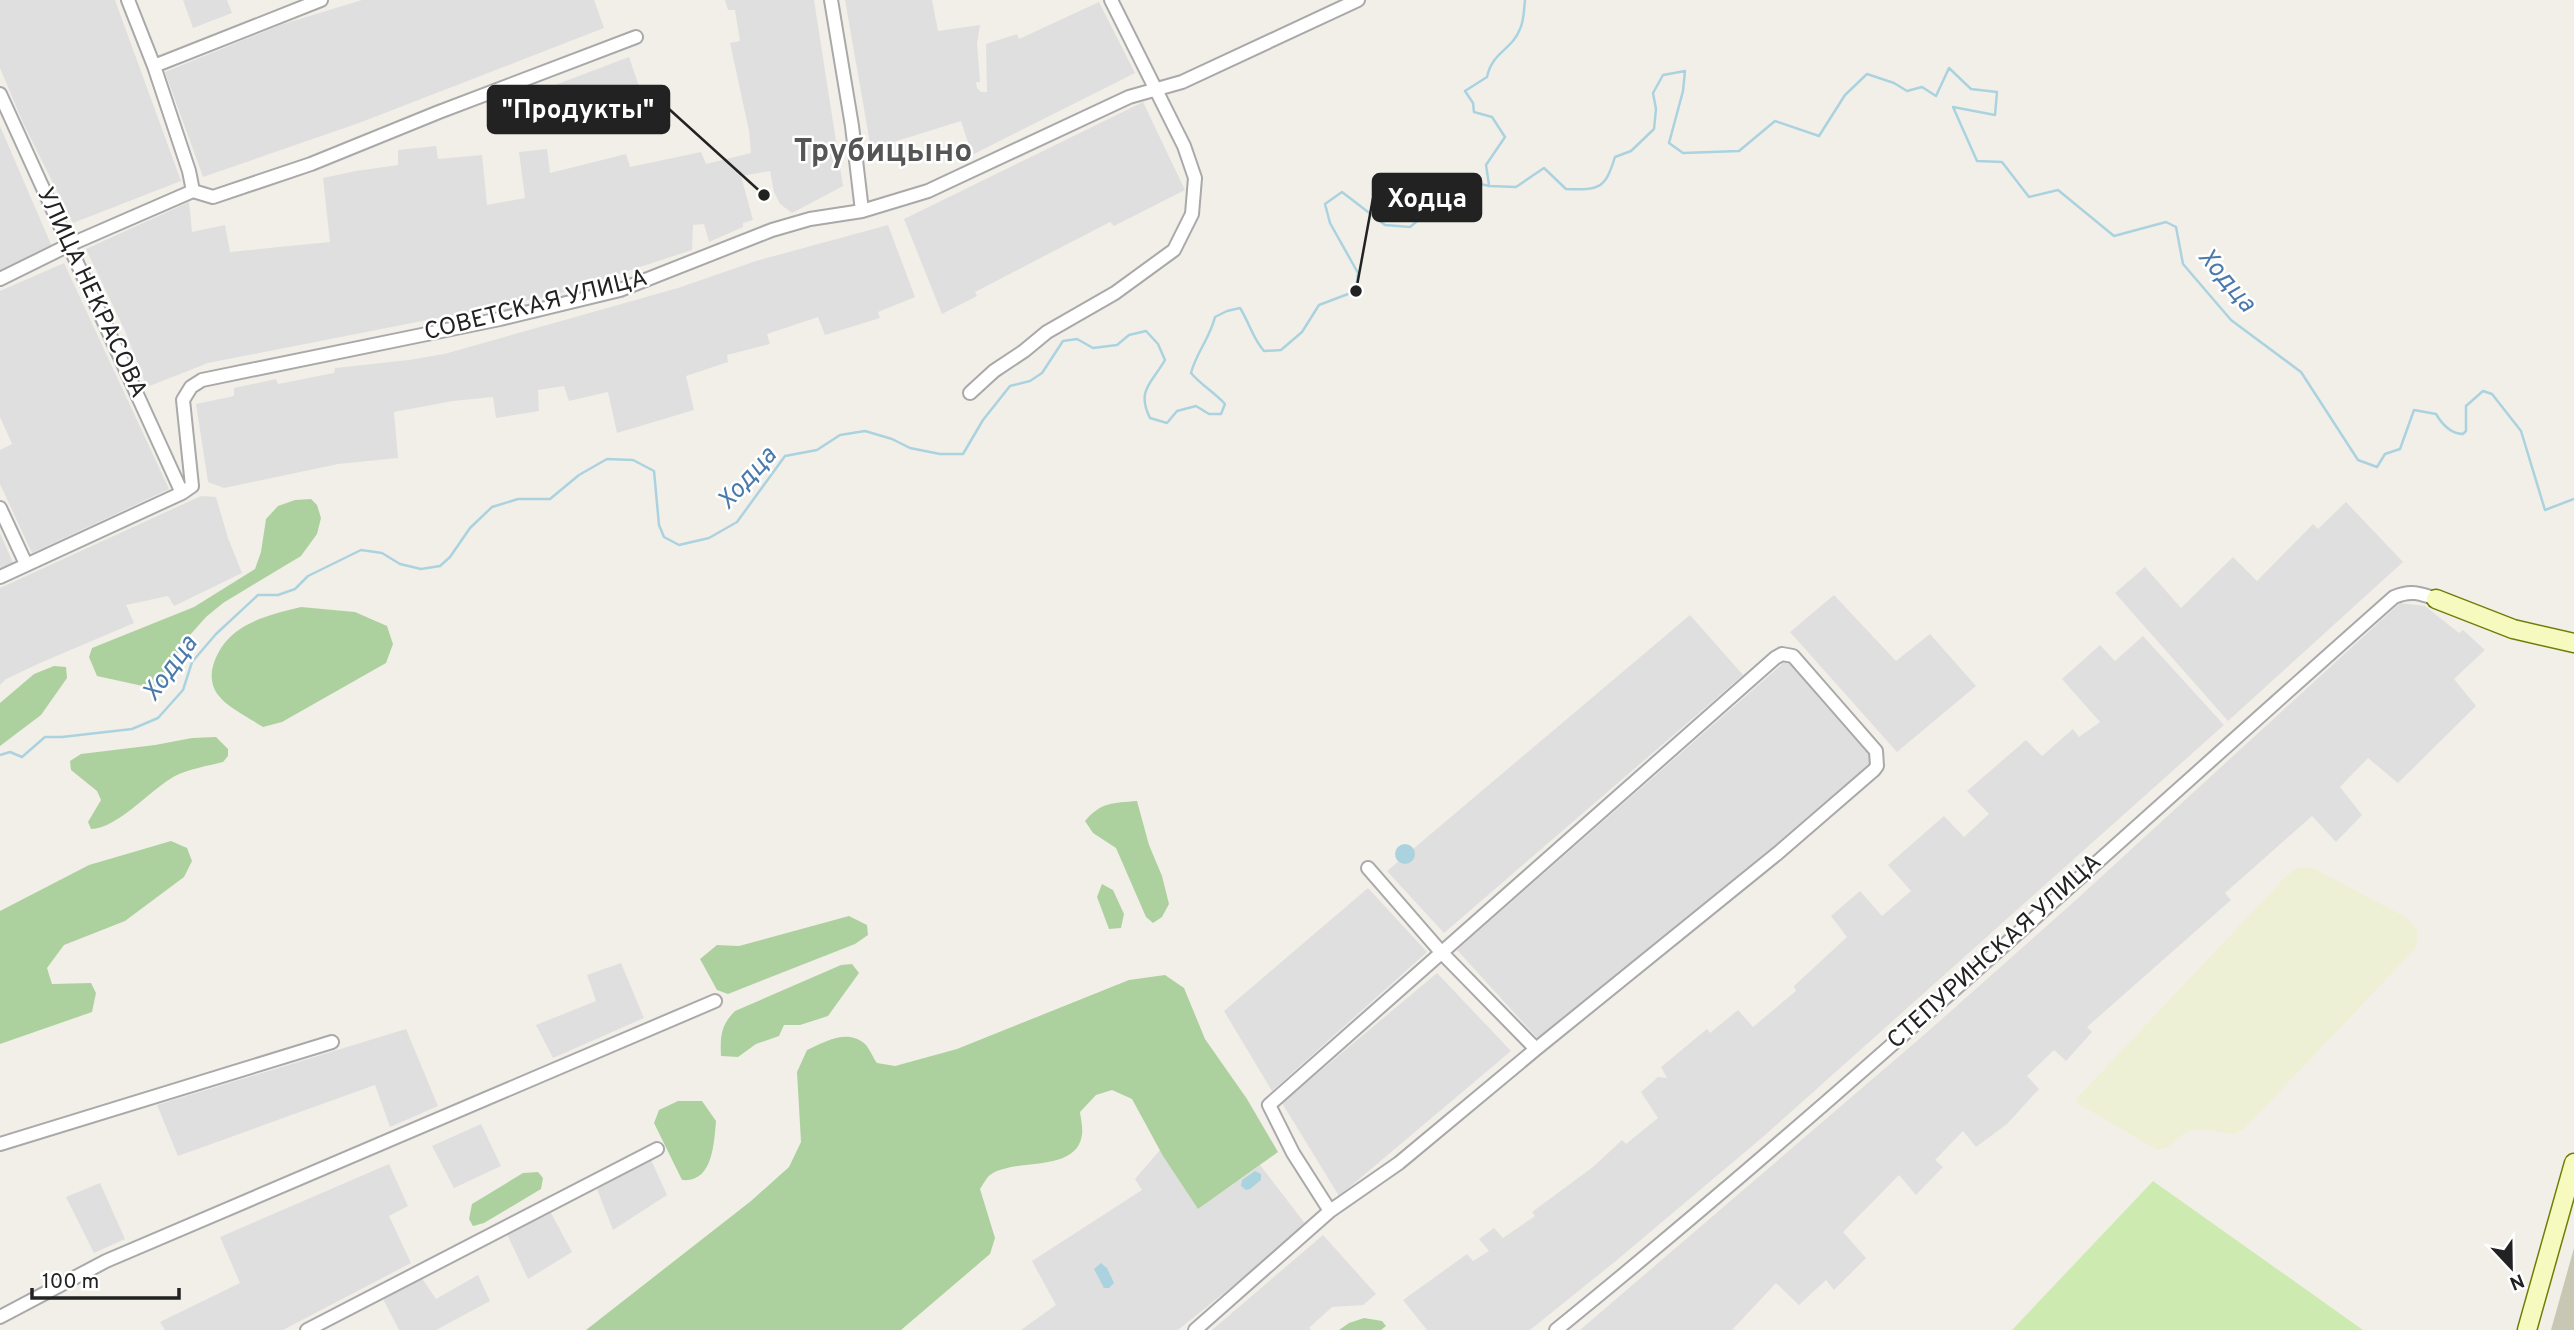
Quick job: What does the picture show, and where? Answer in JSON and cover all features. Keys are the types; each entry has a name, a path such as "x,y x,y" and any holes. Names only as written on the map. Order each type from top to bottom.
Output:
{"street":[{"path":"128,0 190,171 193,191"},
{"path":"154,66 321,0"},
{"path":"831,0 852,126 862,211 928,191 1129,97 1182,82 1358,0"},
{"path":"970,393 994,370 1024,351 1046,332 1115,293 1174,250 1192,214 1195,178 1184,146 1111,0"},
{"path":"0,279 69,245 193,191 213,197 311,164 439,111 636,37"},
{"name":"УЛИЦА НЕКРАСОВА","path":"0,93 182,493"},
{"name":"СОВЕТСКАЯ УЛИЦА","path":"182,493 192,486 183,400 191,387 201,380 487,322 620,290 772,230 810,219 862,211"},
{"path":"0,576 182,493"},
{"path":"0,508 26,564"},
{"name":"СТЕПУРИНСКАЯ УЛИЦА","path":"1556,1330 1697,1215 1842,1089 2394,597 2405,592 2417,592 2436,599"},
{"path":"2436,599 2513,629 2574,643"},
{"path":"1195,1330 1330,1211 1399,1163 1778,853 1877,766 1876,751 1793,656 1782,654 1775,658 1269,1105 1293,1153 1330,1211"},
{"path":"1368,868 1441,952 1536,1049"},
{"path":"8,1330 0,1317 106,1261 715,1000"},
{"path":"0,1144 332,1042"},
{"path":"307,1330 657,1149"},
{"path":"2527,1330 2574,1163"}],"shaded area":[{"path":"0,0 115,0 181,181 73,223 23,123 0,68"},
{"path":"183,0 227,0 232,13 193,28"},
{"path":"362,0 594,0 604,28 359,123 203,177 165,72 280,25"},
{"path":"725,0 814,0 843,186 792,213 780,204 774,192 770,171 741,176 753,220 709,242 704,224 693,225 692,250 554,295 208,363 147,387 125,331 86,249 189,202 192,232 225,225 230,252 330,242 323,178 398,165 398,150 436,146 438,159 482,155 487,205 525,198 519,152 547,149 550,173 626,154 630,167 701,152 706,164 751,153 749,131 730,43 740,41 735,10 728,10"},
{"path":"845,0 932,0 938,31 980,25 977,44 980,82 976,82 981,92 987,92 986,44 1017,34 1019,39 1099,2 1135,73 972,155 961,121 871,149"},
{"path":"629,57 642,95 567,126 555,85"},
{"path":"1143,102 1185,190 1114,226 1110,222 975,292 977,296 942,314 904,219"},
{"path":"0,126 53,249 0,272"},
{"path":"888,225 915,297 878,312 880,318 825,335 818,317 767,334 770,344 727,355 728,362 686,376 694,410 617,433 608,392 569,401 564,386 538,390 539,411 496,418 493,397 453,401 394,412 398,458 338,464 224,488 208,482 196,404 234,396 234,388 276,379 278,384 334,373 335,368 444,354 678,288 756,261"},
{"path":"64,263 169,489 32,553 0,484 0,450 12,444 0,417 0,291"},
{"path":"201,496 216,497 242,573 174,606 168,596 126,605 134,623 40,663 6,679 0,685 0,588"},
{"path":"2346,502 2403,562 2228,721 2115,593 2145,567 2181,608 2233,557 2257,581 2313,524 2318,529"},
{"path":"0,533 13,563 0,569"},
{"path":"1834,595 1896,661 1930,634 1976,686 1897,752 1790,632"},
{"path":"2400,603 2425,606 2459,633 2463,630 2485,650 2454,679 2476,706 2398,783 2368,758 2340,787 2362,815 2336,842 2312,816 2225,893 2231,900 2087,1027 2092,1032 2066,1061 2054,1050 2027,1076 2039,1089 2007,1124 1976,1147 1963,1131 1935,1160 1943,1167 1916,1195 1899,1175 1843,1232 1866,1258 1834,1290 1826,1280 1799,1305 1776,1283 1732,1330 1580,1330 1925,1034 2077,899"},
{"path":"1690,615 1743,675 1444,933 1387,871"},
{"path":"2143,636 2224,725 1764,1136 1530,1330 1427,1330 1403,1300 1467,1254 1473,1261 1489,1251 1479,1239 1494,1228 1503,1238 1535,1216 1532,1212 1593,1167 1622,1140 1626,1144 1658,1118 1641,1092 1658,1077 1667,1078 1661,1067 1707,1029 1710,1033 1738,1010 1753,1027 1796,991 1794,986 1847,937 1831,916 1860,891 1882,916 1911,891 1888,865 1944,816 1964,837 1989,814 1967,791 2026,740 2042,756 2073,729 2079,737 2100,722 2062,679 2100,645 2115,661"},
{"path":"1789,658 1880,763 1539,1040 1457,950"},
{"path":"2297,868 2313,868 2409,919 2418,931 2416,948 2243,1130 2233,1134 2208,1130 2187,1131 2167,1148 2157,1150 2077,1103 2077,1098 2286,876"},
{"path":"1368,888 1427,952 1272,1091 1224,1011"},
{"path":"621,963 644,1018 553,1058 536,1025 596,1001 587,975"},
{"path":"1437,973 1511,1051 1339,1196 1282,1103"},
{"path":"406,1029 438,1106 390,1127 375,1085 178,1156 157,1105"},
{"path":"481,1124 501,1166 454,1188 432,1146"},
{"path":"1160,1150 1198,1209 1260,1165 1307,1226 1178,1330 1021,1330 1056,1305 1032,1261 1142,1190 1135,1179"},
{"path":"651,1160 667,1195 613,1230 597,1189"},
{"path":"389,1164 408,1206 389,1216 411,1263 283,1330 165,1330 160,1322 240,1283 220,1237"},
{"path":"100,1183 125,1239 94,1253 66,1197"},
{"path":"551,1213 572,1252 528,1279 507,1234"},
{"path":"1323,1235 1376,1294 1363,1305 1332,1307 1309,1328 1311,1330 1212,1330"},
{"path":"2574,1248 2574,1330 2551,1330"},
{"path":"478,1275 490,1301 436,1330 399,1330 382,1297 421,1277 436,1299"}],"green space":[{"path":"311,499 317,505 321,518 317,534 301,556 223,603 206,617 182,644 167,681 152,688 97,676 89,657 92,648 194,607 255,569 261,552 266,519 278,506 295,500"},
{"path":"301,607 355,612 387,626 393,644 386,663 282,722 263,727 233,709 219,696 212,682 213,666 219,652 236,632 273,614"},
{"path":"54,666 66,667 67,678 41,715 0,746 0,703 34,674"},
{"path":"216,737 228,749 228,756 223,762 175,776 112,823 91,829 88,822 101,800 97,791 71,770 70,761 81,754"},
{"path":"1137,801 1169,904 1162,917 1153,923 1146,917 1116,848 1093,833 1085,821 1102,807"},
{"path":"171,841 187,848 192,861 184,877 125,921 64,945 47,968 52,984 91,983 96,993 92,1012 0,1044 0,911 89,865"},
{"path":"1102,884 1113,890 1124,914 1121,928 1109,929 1097,897"},
{"path":"849,916 867,925 868,935 855,944 728,994 717,990 700,959 717,945 739,946"},
{"path":"852,964 859,973 828,1016 800,1025 784,1025 779,1036 756,1044 738,1057 721,1056 722,1031 735,1011 841,965"},
{"path":"1165,975 1184,988 1205,1039 1247,1099 1278,1152 1198,1209 1163,1156 1132,1099 1112,1090 1096,1095 1080,1112 1082,1135 1077,1147 1069,1155 1057,1160 1001,1170 989,1176 980,1189 995,1238 990,1254 901,1330 586,1330 751,1201 789,1167 801,1142 797,1072 807,1050 836,1038 851,1037 865,1044 877,1063 895,1066 957,1049 1129,980"},
{"path":"678,1101 702,1101 716,1121 710,1160 700,1175 692,1179 682,1180 654,1123 659,1110"},
{"path":"538,1172 543,1178 541,1189 484,1223 473,1226 469,1219 472,1204 523,1173"},
{"path":"2153,1181 2363,1330 2012,1330"},
{"path":"1364,1318 1382,1321 1386,1326 1381,1330 1339,1330 1349,1323"}],"water":[{"path":"1405,844 1412,847 1415,854 1412,861 1405,864 1398,861 1395,854 1398,847"},
{"path":"1255,1171 1261,1174 1261,1180 1246,1190 1241,1186 1242,1180"},
{"path":"1101,1263 1107,1268 1114,1283 1109,1288 1104,1288 1094,1269"}],"waterway":[{"path":"1489,185 1486,165 1505,137 1492,117 1474,112 1473,103 1465,91 1487,77 1493,62 1516,36 1522,22 1525,0"},
{"name":"Ходца","path":"0,755 10,752 22,757 45,737 132,729 158,718 183,690 192,662 216,634 258,595 278,595 295,589 308,576 361,550 382,553 400,564 421,569 440,566 450,557 470,528 492,507 518,499 550,499 579,475 607,459 633,460 654,471 659,525 664,537 679,545 709,538 737,522 785,456 817,450 840,435 865,431 910,448 940,454 963,454 983,420 1010,386 1030,381 1042,373 1063,341 1077,339 1093,348 1117,345 1129,335 1146,331 1158,344 1165,360 1145,393 1150,418 1167,423 1177,411 1196,406 1209,414 1221,414 1225,404 1191,373 1215,317 1240,308 1264,351 1281,350 1302,332 1319,305 1356,291 1358,273 1330,223 1325,204 1342,192 1385,225 1410,227 1428,212 1443,175 1489,186 1516,187 1544,168 1566,189 1594,188 1608,176 1615,157 1631,151 1654,129 1656,109 1653,93 1663,75 1685,71 1683,91 1669,143 1683,153 1739,151 1775,121 1819,136 1845,95 1867,74 1894,83 1907,91 1922,87 1936,96 1949,68 1971,89 1997,92 1995,115 1953,107 1977,161 2002,162 2029,197 2058,190 2114,236 2166,222 2176,227 2183,264 2231,320 2301,372 2358,460 2377,467 2385,454 2400,449 2414,410 2436,414 2447,428 2463,434 2466,431 2466,406 2483,391 2492,394 2521,431 2545,510 2574,499"}],"place":[{"name":"\"Продукты\"","path":"764,195"},
{"name":"Ходца","path":"1356,291"}],"district":[{"name":"Трубицыно","path":"883,153"}]}
